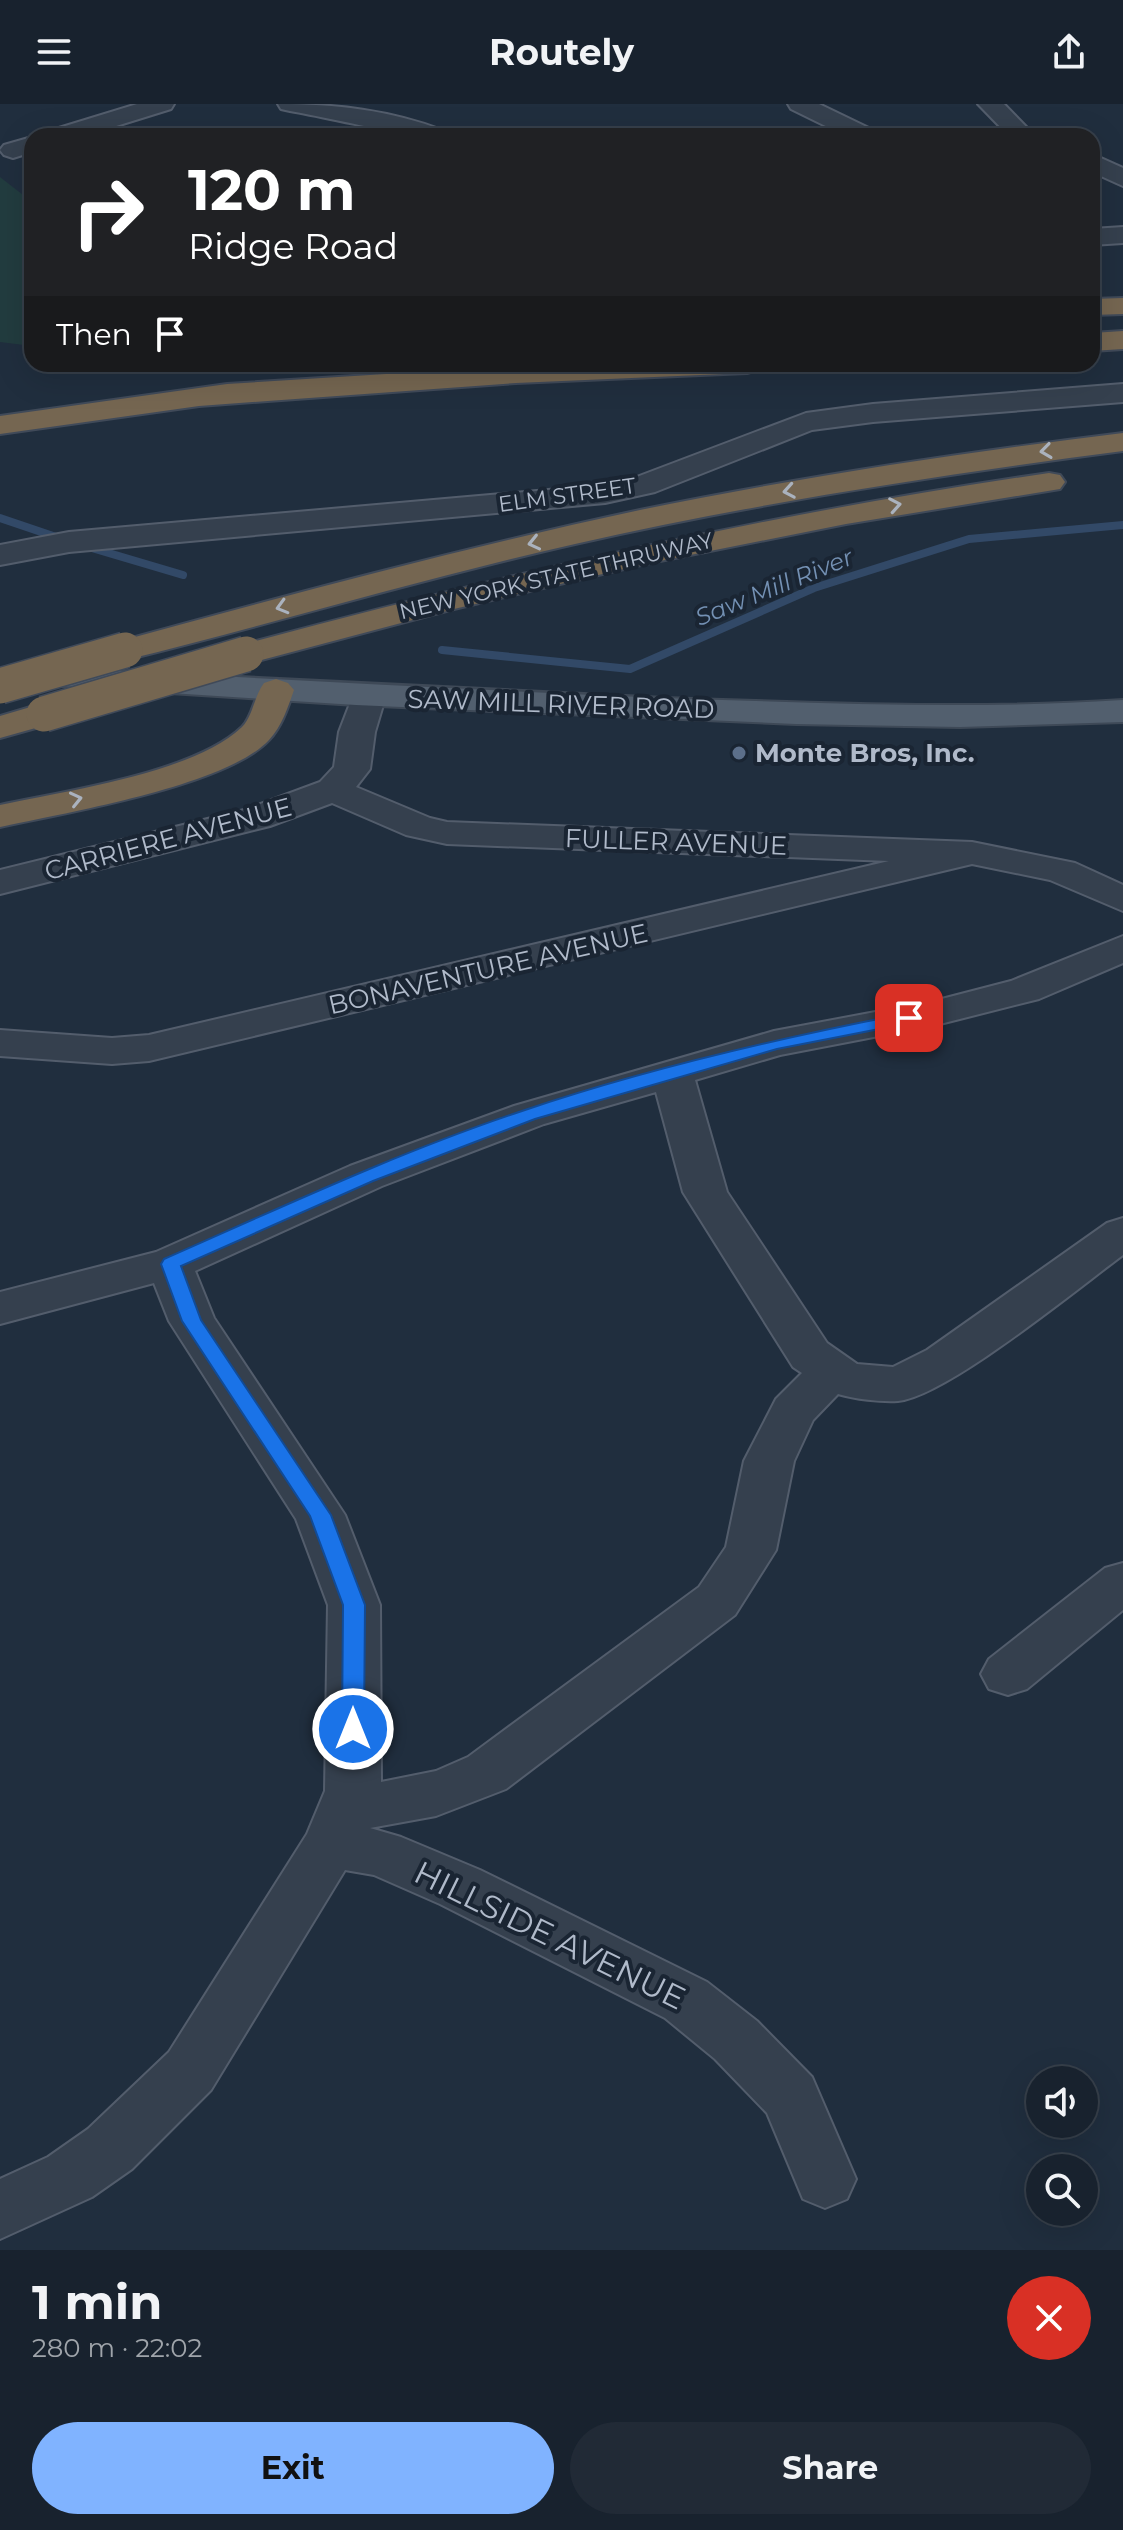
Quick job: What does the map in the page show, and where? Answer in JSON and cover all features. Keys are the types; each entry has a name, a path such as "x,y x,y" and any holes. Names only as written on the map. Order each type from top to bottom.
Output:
{"highway":[{"path":"1100,307 1123,306"},
{"path":"1100,318 1123,317"},
{"path":"1100,341 1123,340"},
{"path":"0,412 308,372"},
{"path":"0,425 198,397 415,372"},
{"path":"198,397 562,372"},
{"name":"NEW YORK STATE THRUWAY","path":"0,686 386,579 640,520 888,474 1123,442"},
{"name":"NEW YORK STATE THRUWAY","path":"0,727 246,654 505,585 688,544 926,500 1123,472"},
{"path":"0,816 136,784 220,756 254,734 276,690"}],"main road":[{"name":"SAW MILL RIVER ROAD","path":"0,675 368,695 868,716 1123,711"}],"street":[{"path":"84,128 162,104"},
{"path":"290,104 344,107 414,128"},
{"path":"800,104 850,128"},
{"path":"990,104 1015,128"},
{"path":"386,128 401,123"},
{"path":"1100,166 1123,178"},
{"path":"1100,236 1123,235"},
{"name":"ELM STREET","path":"10,552 122,538 605,494 644,485 806,422 873,413 1123,393"},
{"path":"333,790 352,769 357,732 368,695"},
{"name":"FULLER AVENUE","path":"333,790 419,827 447,833 972,853 1061,871 1123,899"},
{"name":"CARRIERE AVENUE","path":"0,882 257,818 333,790"},
{"name":"BONAVENTURE AVENUE","path":"0,1043 112,1051 149,1048 972,853"},
{"path":"0,1308 170,1264 366,1176 514,1120 774,1044 936,1013 1025,990 1123,948"},
{"path":"672,1074 705,1192 810,1355 846,1380 899,1384 944,1362 1123,1233"},
{"path":"0,2210 70,2177 110,2149 190,2071 339,1826 353,1791 354,1605 320,1515 192,1321 170,1264"},
{"path":"339,1826 383,1805 453,1790 487,1773 717,1601 751,1550 769,1461 793,1411 832,1371"},
{"path":"1008,1674 1123,1582"},
{"name":"HILLSIDE AVENUE","path":"339,1826 381,1853 460,1887 686,2000 736,2040 790,2096 825,2179"}],"green space":[{"path":"0,177 24,196 24,345 0,342"}],"waterway":[{"name":"Saw Mill River","path":"0,518 62,539"},
{"name":"Saw Mill River","path":"442,650 630,669 814,588 969,539 1123,525"},
{"name":"Saw Mill River","path":"85,546 183,575"}],"place":[{"name":"Monte Bros, Inc.","path":"739,753"}],"route":[{"path":"353,1729 354,1605 320,1515 192,1321 170,1264 366,1176 529,1115 774,1044 909,1018"}]}
